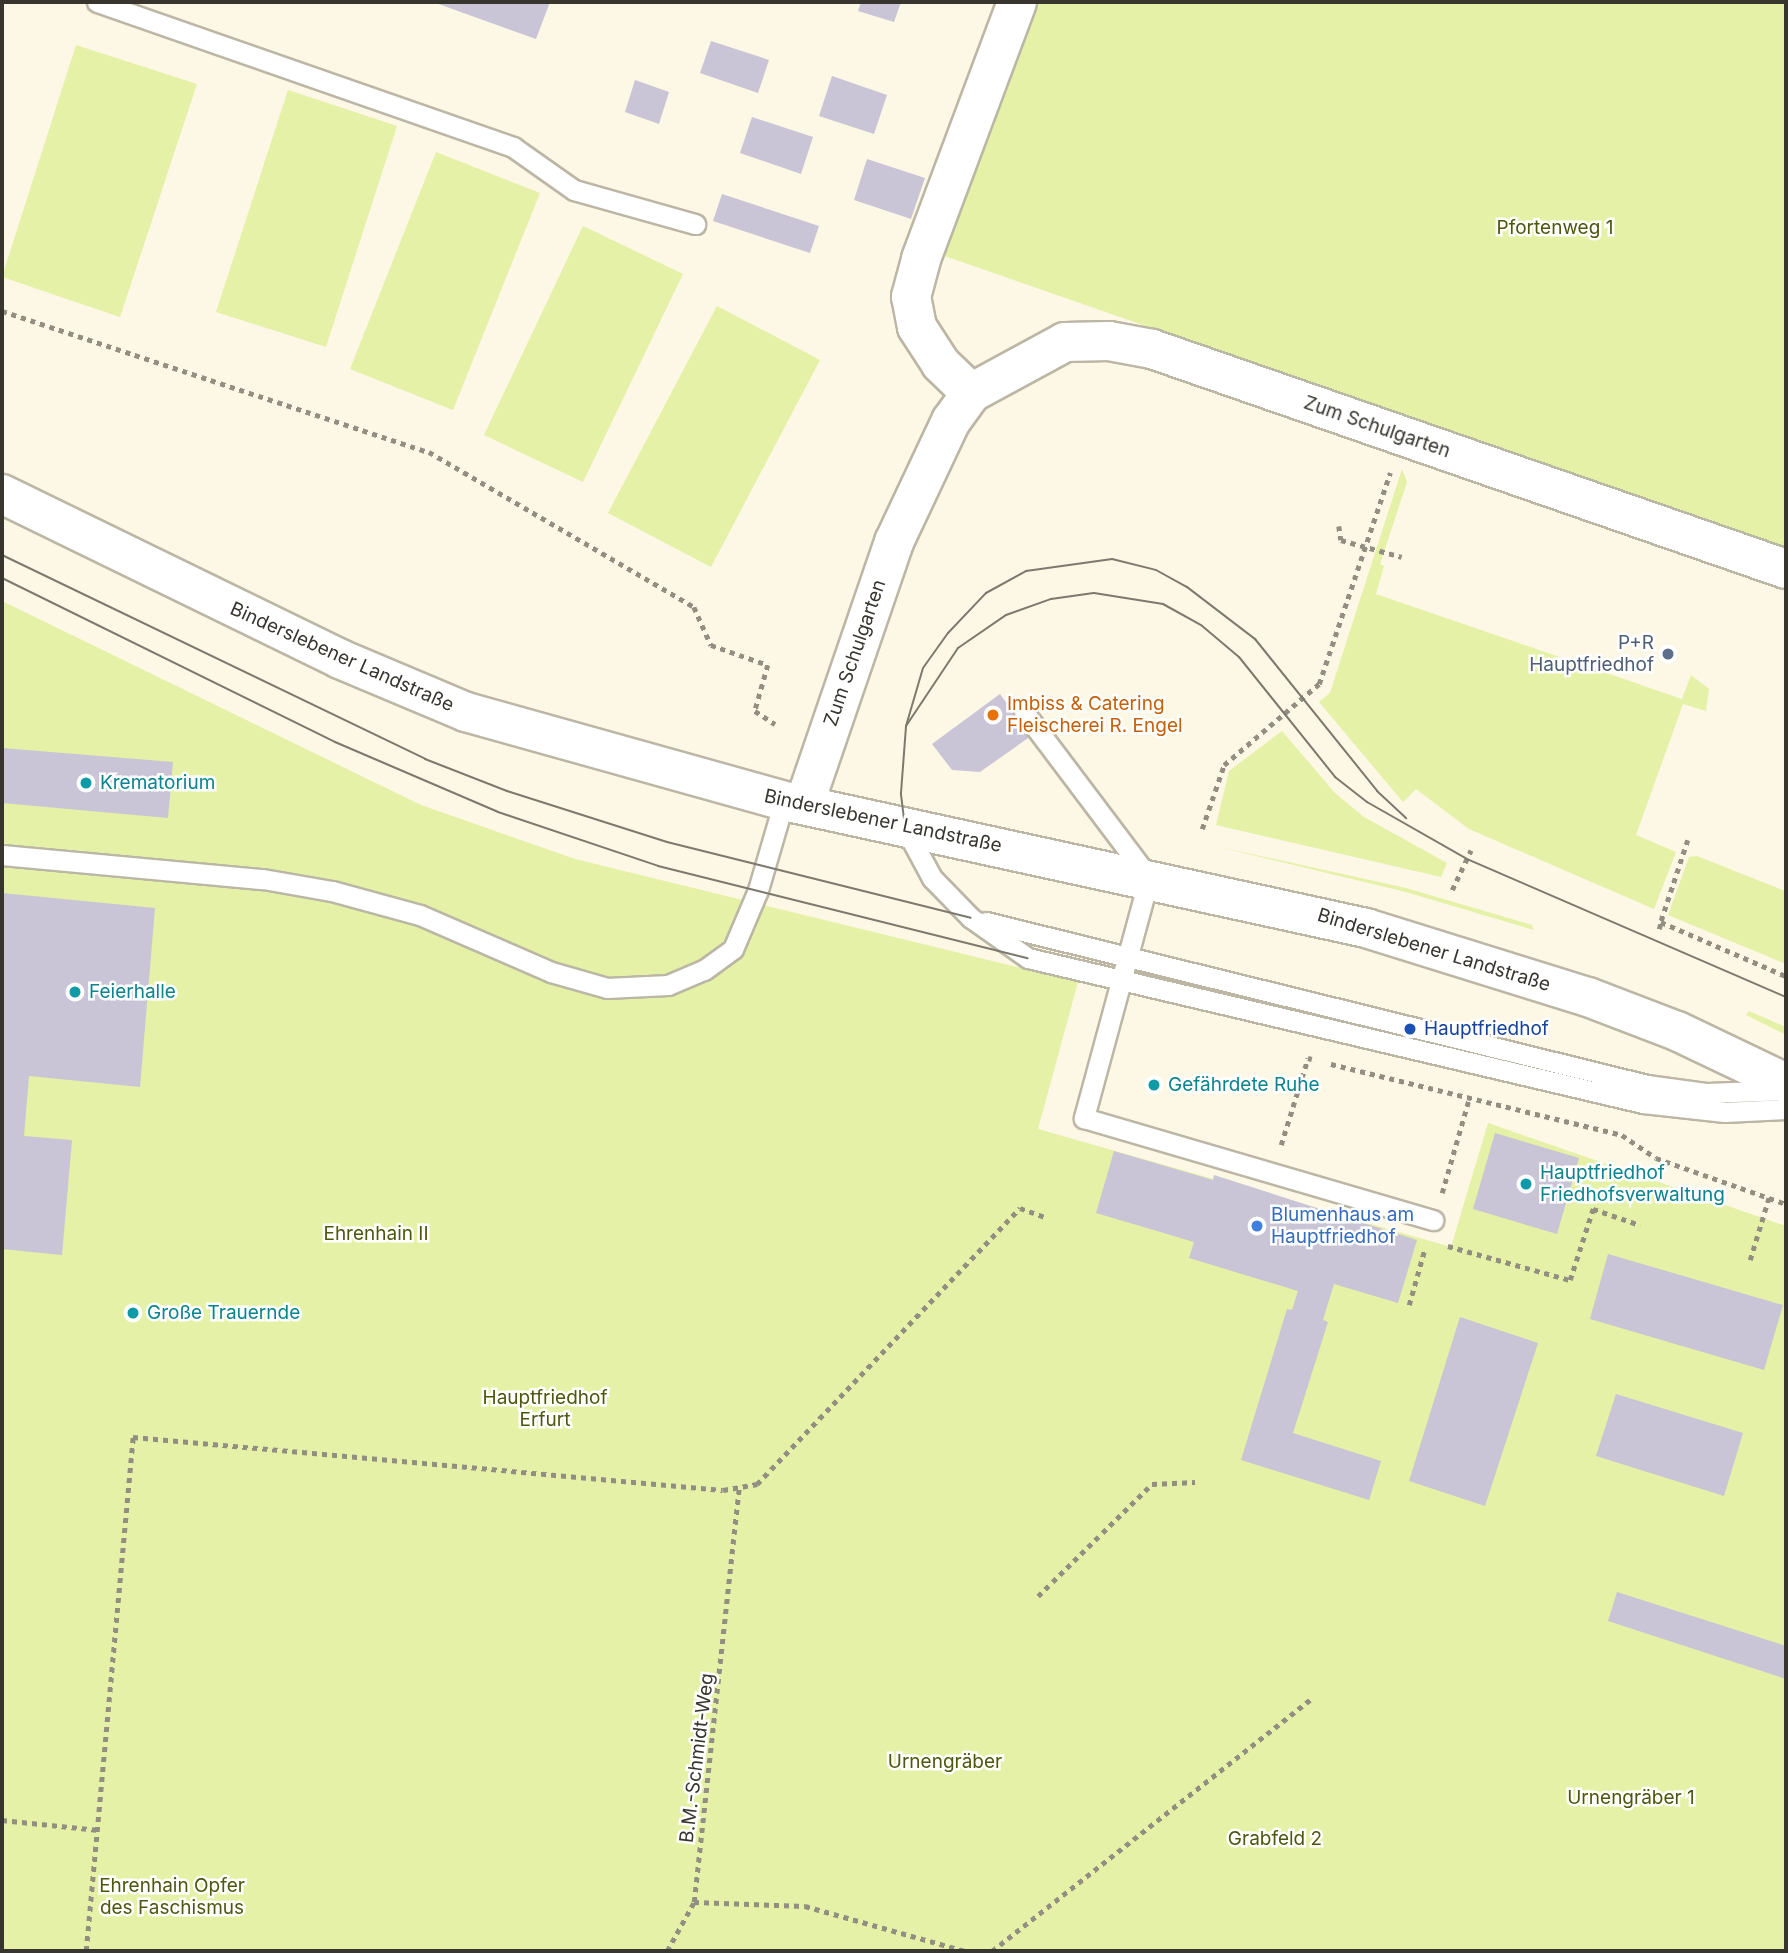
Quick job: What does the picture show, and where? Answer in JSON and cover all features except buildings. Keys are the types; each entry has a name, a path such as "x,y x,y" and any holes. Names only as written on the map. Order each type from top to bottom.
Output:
{"main road":[{"path":"971,393 941,363 917,327 911,297 921,259 1017,2"},
{"name":"Zum Schulgarten","path":"794,803 894,542 951,421 971,393 1065,342 1109,341 1152,349 1786,569"},
{"name":"Binderslebener Landstraße","path":"2,494 340,659 466,712 794,803 1149,878 1366,928 1588,997 1677,1031 1786,1083"}],"lane":[{"path":"97,2 513,147 574,190 695,224"},
{"path":"1024,712 1149,878 1084,1118 1433,1220"},
{"path":"2,855 263,879 332,891 420,915 551,972 607,988 668,985 704,970 733,949 794,803"},
{"path":"905,827 933,878 971,918 1028,958 1643,1103 1725,1112 1786,1109"},
{"path":"971,918 1127,959 1647,1085 1707,1093 1786,1090"}],"path":[{"path":"2,311 429,452 694,607 711,646 768,665 755,711 775,724"},
{"path":"1202,829 1224,765 1319,684 1402,435"},
{"path":"1339,526 1340,540 1402,557"},
{"path":"1659,929 1688,840"},
{"path":"1452,890 1471,850"},
{"path":"1661,922 1786,976"},
{"path":"1272,1173 1308,1058 1622,1135 1656,1158 1786,1203"},
{"path":"1750,1259 1769,1197"},
{"path":"86,1951 133,1437 739,1488 757,1484 1020,1209 1046,1218"},
{"path":"1439,1243 1570,1280 1593,1209 1640,1225"},
{"path":"1038,1596 1152,1483 1195,1482"},
{"name":"B.M.-Schmidt-Weg","path":"667,1951 694,1902 734,1561 739,1488"},
{"path":"992,1951 1312,1698"},
{"path":"2,1821 98,1830"},
{"path":"694,1902 805,1906 965,1951"}],"green space":[{"name":"Pfortenweg 1","path":"1034,2 1786,2 1786,549 939,254"},
{"path":"76,45 197,84 120,317 2,277"},
{"path":"288,90 397,126 326,347 216,312"},
{"path":"436,152 540,193 453,410 350,369"},
{"path":"583,226 683,274 583,482 484,435"},
{"path":"717,306 820,360 711,567 608,513"},
{"path":"1402,469 1407,482 1380,564 1384,566 1376,594 1682,699 1691,675 1709,689 1706,711 1683,704 1636,835 1676,852 1654,909 1469,829 1416,789 1403,802 1319,702 1330,693"},
{"name":"Hauptfriedhof Erfurt","path":"2,601 421,805 575,859 1078,982 1038,1129 1451,1247 1488,1123 1786,1226 1786,1951 2,1951"},
{"path":"1282,731 1335,793 1364,817 1447,863 1441,877 1216,825 1229,771"},
{"path":"1215,846 1406,888 1532,925 1534,930 1406,892"},
{"path":"1697,856 1785,891 1786,887 1786,964 1668,915 1689,857"},
{"path":"1749,1011 1786,1027 1786,1035 1746,1015"}],"tram line":[{"path":"2,555 425,759 507,791 667,842 971,918"},
{"path":"905,827 901,793 906,726 923,668 948,633 986,593 1026,571 1112,559 1156,570 1187,587 1255,639 1377,791 1406,818"},
{"path":"2,578 335,742 498,812 658,866 1028,958"},
{"path":"906,726 958,648 1006,615 1051,599 1094,593 1163,604 1201,625 1239,657 1335,777 1367,802 1467,859 1786,997"}],"place":[{"name":"P+R Hauptfriedhof","path":"1668,654"},
{"name":"Imbiss & Catering Fleischerei R. Engel","path":"993,715"},
{"name":"Krematorium","path":"86,783"},
{"name":"Feierhalle","path":"75,992"},
{"name":"Hauptfriedhof","path":"1410,1029"},
{"name":"Gefährdete Ruhe","path":"1154,1085"},
{"name":"Hauptfriedhof Friedhofsverwaltung","path":"1526,1184"},
{"name":"Blumenhaus am Hauptfriedhof","path":"1257,1226"},
{"name":"Große Trauernde","path":"133,1313"}],"park label":[{"name":"Ehrenhain II","path":"376,1234"},
{"name":"Urnengräber","path":"945,1762"},
{"name":"Urnengräber 1","path":"1631,1798"},
{"name":"Grabfeld 2","path":"1275,1839"},
{"name":"Ehrenhain Opfer des Faschismus","path":"172,1897"}]}
